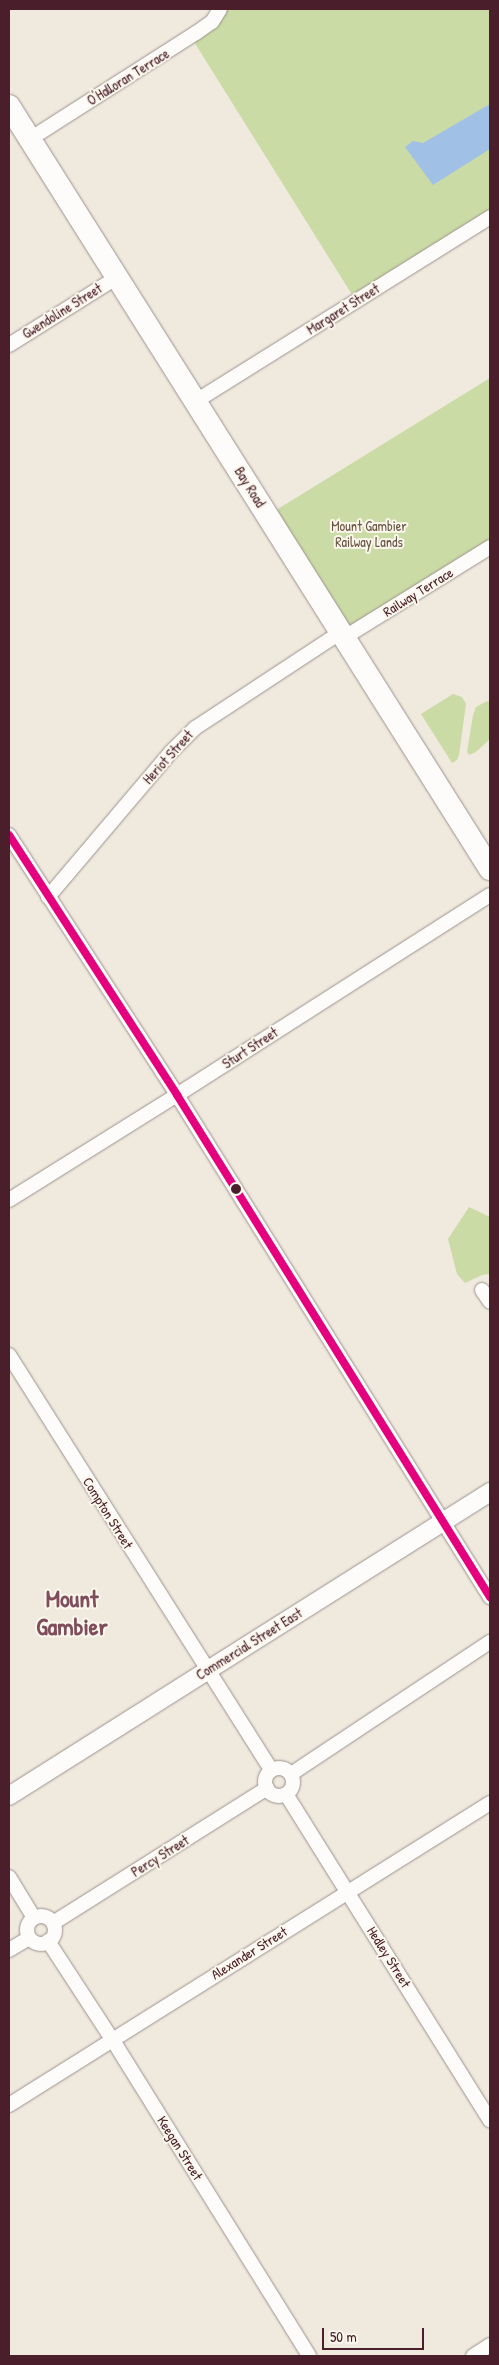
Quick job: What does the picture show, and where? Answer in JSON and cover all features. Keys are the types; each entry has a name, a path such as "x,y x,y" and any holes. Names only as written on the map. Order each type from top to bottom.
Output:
{"main road":[{"name":"Bay Road","path":"9,106 490,869"}],"street":[{"name":"O'Halloran Terrace","path":"30,139 196,33 212,22 220,9"},
{"name":"Margaret Street","path":"196,401 490,217"},
{"name":"Gwendoline Street","path":"9,345 116,278"},
{"name":"Railway Terrace","path":"343,635 490,547"},
{"name":"Heriot Street","path":"48,897 171,752 195,728 343,635"},
{"path":"9,837 177,1095 490,1597"},
{"name":"Sturt Street","path":"9,1200 490,895"},
{"path":"482,1290 490,1302"},
{"name":"Compton Street","path":"9,1355 207,1671"},
{"name":"Commercial Street East","path":"9,1796 490,1492"},
{"path":"290,1774 490,1642"},
{"path":"207,1671 271,1770"},
{"path":"284,1768 290,1774 293,1782 286,1794 277,1796 267,1788 266,1776 271,1770 284,1768"},
{"name":"Percy Street","path":"53,1923 267,1788"},
{"name":"Hedley Street","path":"286,1794 490,2120"},
{"name":"Alexander Street","path":"9,2105 490,1803"},
{"path":"9,1877 34,1918"},
{"path":"42,1916 53,1923 54,1931 48,1941 37,1943 29,1938 27,1929 34,1918 42,1916"},
{"path":"9,1950 29,1938"},
{"name":"Keegan Street","path":"48,1941 112,2039 309,2356"},
{"path":"473,2356 490,2345"}],"green space":[{"path":"220,9 490,9 490,217 356,301 191,37"},
{"name":"Mount Gambier Railway Lands","path":"490,378 490,541 347,631 273,512"},
{"path":"453,694 462,697 466,704 459,755 457,760 452,763 421,714"},
{"path":"487,701 490,702 490,739 476,752 469,755 467,752 473,715 476,707"},
{"path":"469,1207 490,1217 490,1274 482,1275 465,1283 457,1274 448,1239"}],"water":[{"path":"490,104 490,149 433,185 405,147 413,141 423,143"}],"transit line":[{"path":"9,835 177,1095 490,1597"}],"district":[{"name":"Mount Gambier","path":"72,1613"}]}
